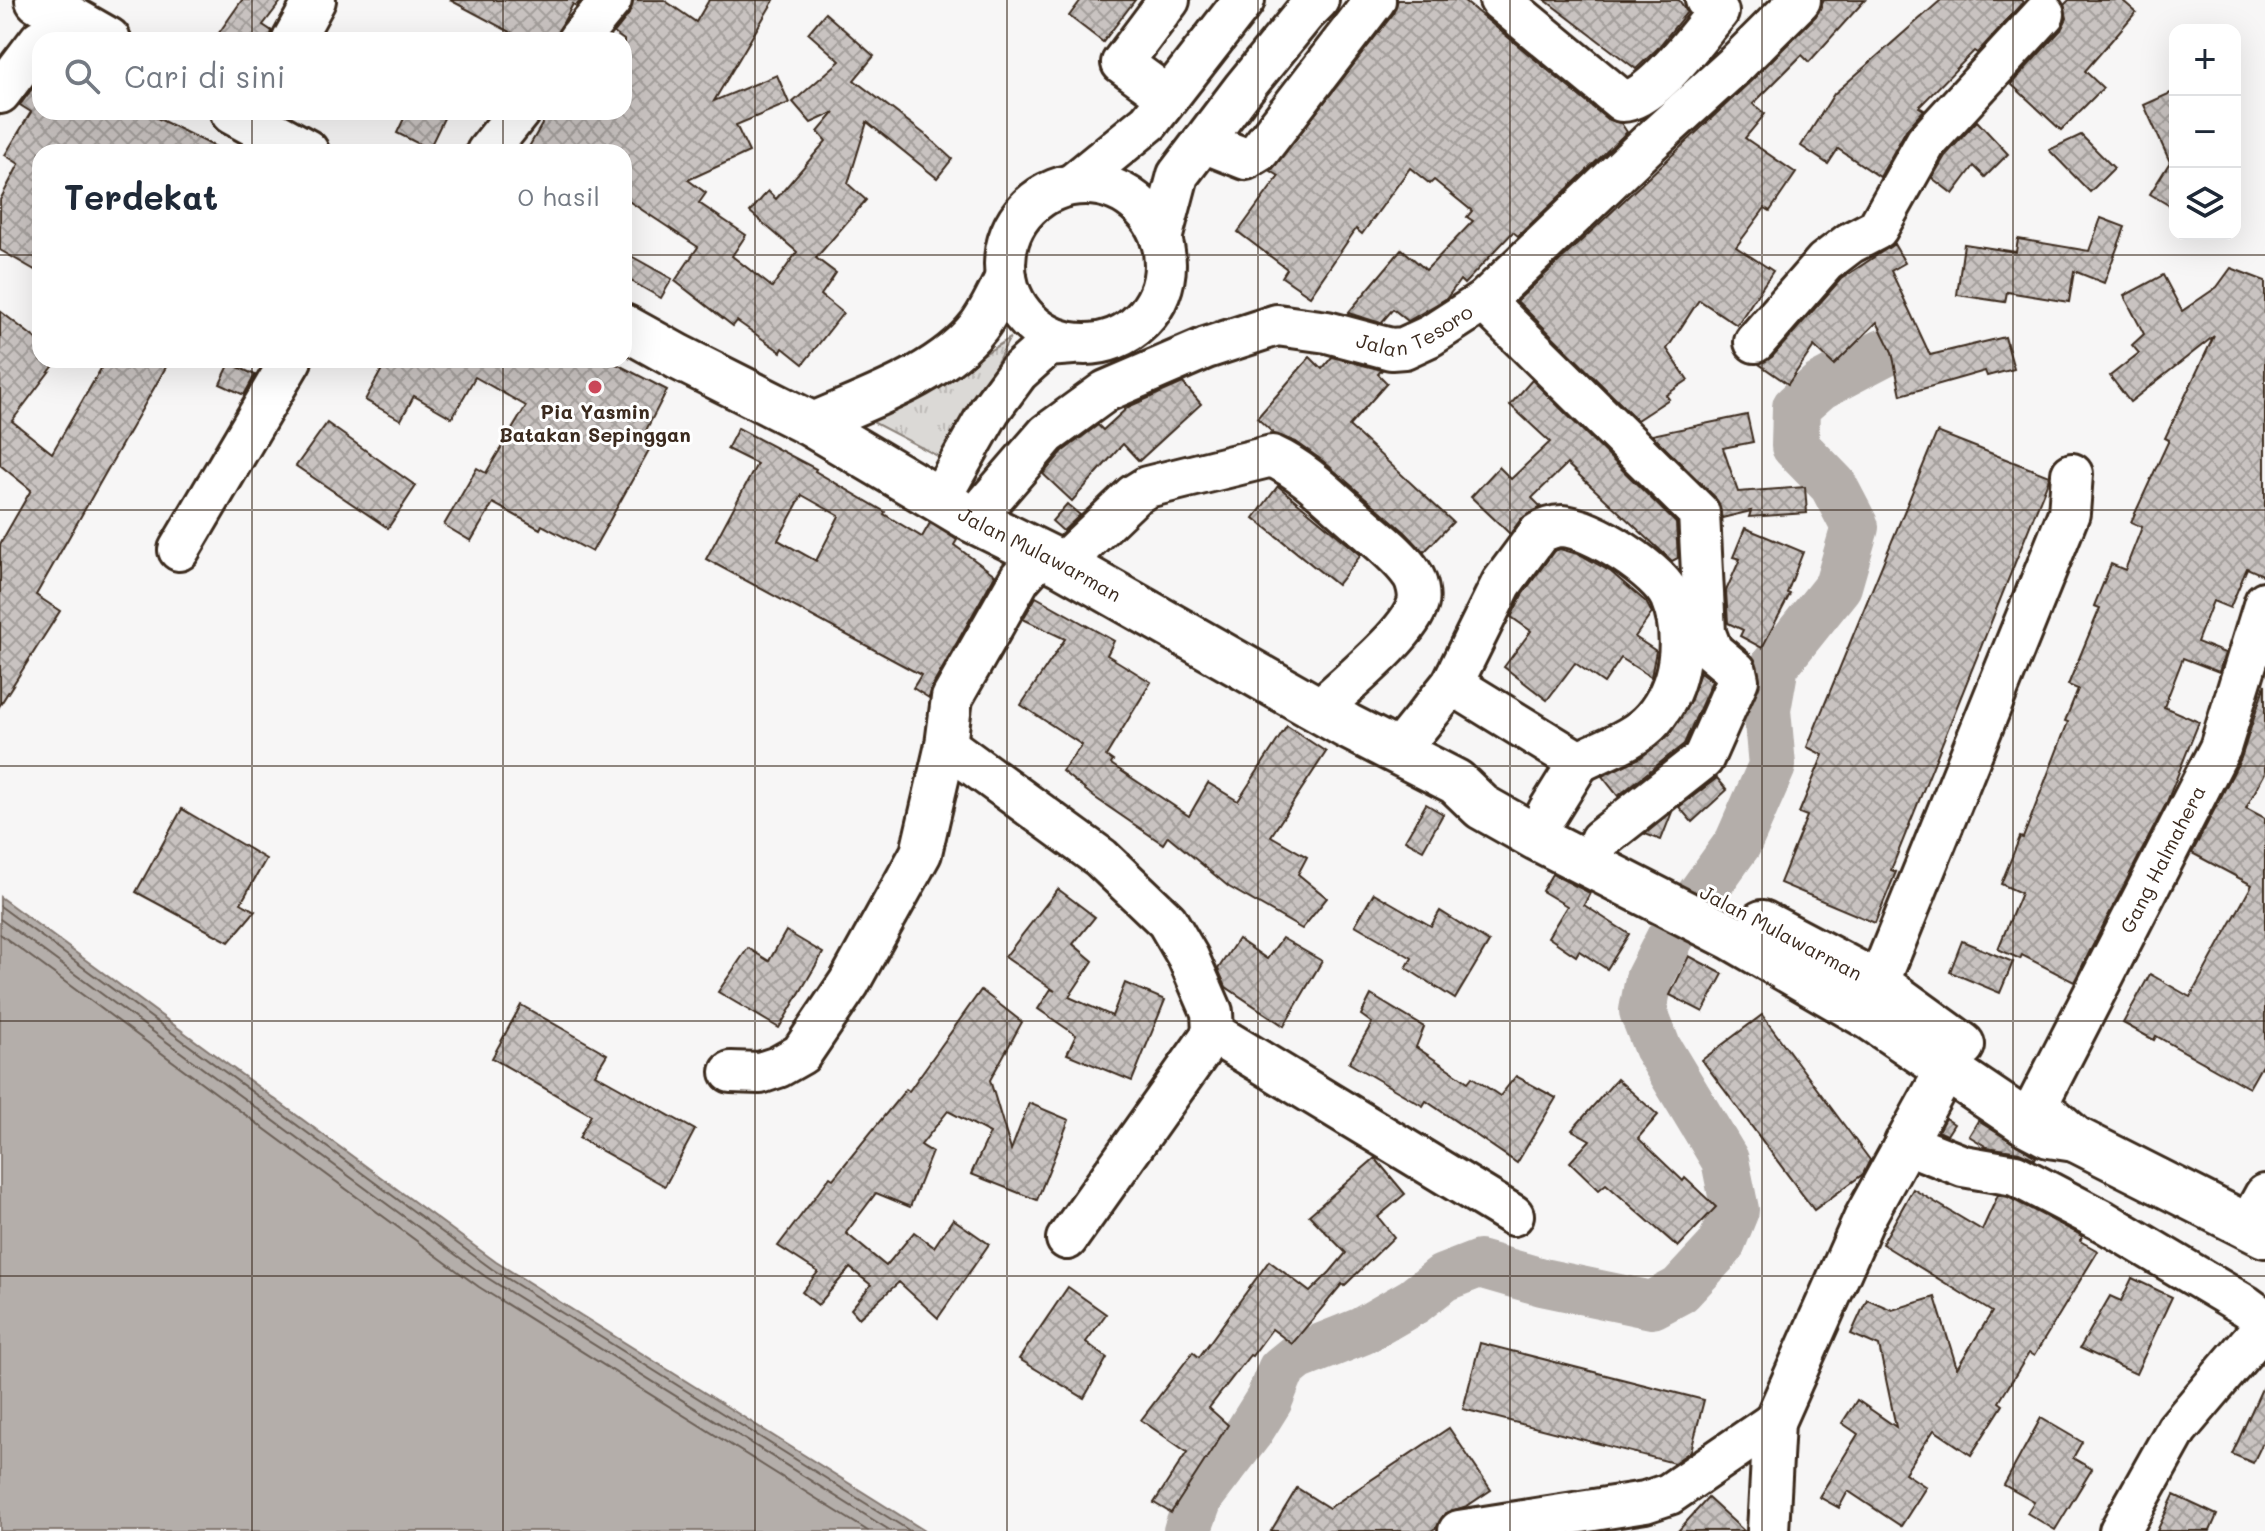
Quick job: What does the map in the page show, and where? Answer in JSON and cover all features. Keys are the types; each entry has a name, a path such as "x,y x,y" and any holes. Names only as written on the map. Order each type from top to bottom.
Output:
{"highway":[{"path":"49,19 86,32"},
{"path":"252,120 293,144"},
{"name":"Jalan Mulawarman","path":"632,331 811,424 956,510 1052,559 1319,710 1456,782 1496,791 1548,812 1600,840 1655,883"},
{"name":"Jalan Mulawarman","path":"1456,782 1482,807 1655,883 1739,926 1878,984 1964,1046 2075,1139"},
{"name":"Jalan Mulawarman","path":"1739,926 2028,1124 2049,1135 2075,1139 2259,1219"}],"street":[{"path":"297,32 315,0"},
{"path":"585,32 611,0"},
{"path":"1167,96 1122,63 1169,0"},
{"path":"1073,184 1149,122 1244,0"},
{"path":"1161,239 1178,175 1296,23 1318,0"},
{"path":"1203,142 1246,159 1259,151 1375,0"},
{"path":"1500,0 1622,101 1637,98 1651,87 1718,4"},
{"name":"Jalan Tesoro","path":"956,510 1047,434 1106,391 1206,348 1277,325 1327,332 1397,349 1430,336 1484,301 1800,0"},
{"path":"1755,342 1825,262 1850,243 1877,229 1926,142 2043,5"},
{"path":"0,93 32,45"},
{"path":"493,144 513,120"},
{"path":"956,510 990,410 1018,372 1047,346 1100,343 1126,334 1146,316 1160,293 1165,266 1161,239 1148,214 1127,196 1101,185 1073,184 1049,192 1028,207 1013,227 1005,252 1011,297 1022,314 1036,328 1054,339 1073,344"},
{"path":"811,424 927,370 965,342 980,325 1006,277"},
{"path":"1484,301 1699,513 1705,633 1712,651 1736,671 1738,680 1703,759 1600,840"},
{"path":"179,550 286,368"},
{"path":"731,1072 760,1073 801,1054 849,983 921,853 946,745 952,698 1020,578 1052,559 1134,495 1147,487 1272,456 1311,481 1414,575 1419,597 1404,629 1319,710"},
{"path":"1878,984 2069,513 2072,474"},
{"path":"1398,751 1452,684 1502,583 1539,533 1560,526 1591,534 1646,569 1671,597 1678,625 1680,662 1672,686 1654,718 1642,729 1579,762 1548,812"},
{"name":"Gang Halmahera","path":"2037,1105 2220,748 2265,602"},
{"path":"1452,684 1579,762"},
{"path":"946,745 1101,858 1167,921 1188,957 1212,1012 1213,1033 1067,1239"},
{"path":"1213,1033 1513,1215"},
{"path":"1768,1531 1774,1422 1865,1217 1947,1068"},
{"path":"1905,1143 1963,1166 2015,1175 2103,1221 2246,1306 2265,1322 2177,1429 2120,1531"},
{"path":"1459,1531 1645,1502 1669,1494 1774,1422"}],"green space":[{"path":"1009,339 947,461 865,418 923,391"}],"water":[{"path":"0,897 496,1262 925,1531 0,1531"}],"building":[{"path":"242,0 282,0 263,25 272,32 220,32"},
{"path":"450,0 581,0 576,6 573,4 558,32 510,32"},
{"path":"633,0 664,0 696,22 709,0 774,0 714,101 777,75 789,103 736,125 749,152 688,180 706,193 699,203 746,235 732,256 772,287 797,252 750,212 768,191 776,199 826,141 818,132 835,112 811,123 793,102 840,61 808,33 825,13 874,56 854,80 952,159 937,178 867,122 848,184 866,200 816,258 836,273 821,295 843,313 803,364 783,348 781,352 737,321 733,326 675,281 698,247 632,203 632,144 531,144 544,120 632,120 632,32 615,32 629,14"},
{"path":"1081,0 1135,0 1103,42 1069,16"},
{"path":"1398,0 1463,0 1607,119 1621,123 1627,132 1518,236 1513,232 1464,284 1460,280 1447,298 1408,321 1393,309 1381,323 1348,313 1402,249 1426,270 1473,221 1467,217 1472,211 1434,180 1430,184 1410,168 1362,234 1356,229 1310,296 1282,277 1287,269 1238,232 1279,176 1271,171 1393,14"},
{"path":"1545,0 1679,0 1687,12 1636,69"},
{"path":"1824,0 1865,0 1809,62 1802,55 1753,104 1765,114 1745,138 1796,173 1770,211 1765,208 1736,247 1773,271 1737,325 1699,300 1667,349 1688,380 1666,395 1669,399 1637,420 1517,301 1751,81 1816,16"},
{"path":"1941,0 2023,2 1977,53 1974,51 1919,107 1924,110 1906,130 1880,177 1838,149 1828,164 1801,146 1834,94"},
{"path":"2069,0 2122,0 2136,12 2085,71 2103,88 2061,130 2011,84 2061,30 2067,18 2064,5"},
{"path":"32,89 32,120 161,120 210,144 32,144 32,268 0,250 0,200 19,164 5,155 31,112 20,105"},
{"path":"2169,94 2169,160 2144,105"},
{"path":"403,120 443,120 431,144 419,144 397,133"},
{"path":"1977,121 2008,154 1985,177 1974,166 1953,194 1932,178 1945,156"},
{"path":"2081,135 2114,168 2090,192 2049,150"},
{"path":"2169,164 2169,205 2150,194"},
{"path":"2101,218 2125,227 2104,283 2074,271 2069,302 2007,292 2005,302 1957,295 1964,244 2016,252 2018,239 2089,251"},
{"path":"1894,244 1905,263 1891,271 1930,355 2005,337 2014,369 1987,376 1985,371 1901,395 1892,352 1877,322 1834,365 1814,346 1788,384 1759,364 1772,357 1841,279"},
{"path":"632,256 672,279 661,298 632,282"},
{"path":"2231,268 2265,281 2265,576 2247,568 2230,608 2213,601 2197,642 2225,653 2219,672 2183,658 2164,707 2199,722 2166,804 2074,982 2022,955 2020,959 1998,949 2021,893 2001,884 2020,837 2023,838 2068,722 2065,721 2078,689 2068,685 2100,608 2094,606 2111,564 2125,570 2142,527 2131,522 2169,440 2165,438 2214,336 2130,402 2110,376 2139,353 2132,345 2144,334 2124,296 2163,275 2182,311 2217,287"},
{"path":"0,311 32,336 32,368 52,368 12,421 52,453 101,368 165,368 36,595 60,611 0,705 0,544 31,490 0,465"},
{"path":"1310,357 1322,369 1332,357 1382,370 1378,374 1387,383 1349,426 1453,522 1424,552 1323,461 1296,442 1274,434 1257,418"},
{"path":"228,368 240,368 255,375 244,395 220,384"},
{"path":"383,368 624,368 667,390 643,436 654,441 592,552 542,525 540,529 493,503 471,541 444,525 477,468 486,473 526,406 475,377 452,418 414,396 401,420 365,400"},
{"path":"1532,380 1676,523 1678,558 1672,561 1567,464 1532,498 1541,507 1521,519 1510,534 1471,497 1499,467 1511,479 1550,442 1510,405"},
{"path":"1183,383 1201,404 1139,461 1123,444 1072,501 1043,474 1063,451 1098,425 1103,430 1128,407"},
{"path":"1747,415 1753,442 1723,448 1738,492 1805,487 1807,513 1749,517 1751,511 1722,518 1715,497 1652,435"},
{"path":"327,423 416,486 388,528 296,466"},
{"path":"738,428 816,469 922,537 930,523 957,540 954,545 995,575 932,687 929,698 913,688 921,675 706,559 757,464 727,449","holes":["802,495 839,516 816,561 778,540"]},
{"path":"1937,432 2049,476 1891,870 1896,872 1875,923 1780,883 1807,816 1799,813 1823,755 1807,747"},
{"path":"1278,486 1361,555 1337,585 1254,518"},
{"path":"1067,504 1080,515 1063,531 1052,521"},
{"path":"1745,528 1803,552 1787,593 1790,594 1762,648 1740,636 1743,630 1728,623 1726,591 1740,559 1733,557"},
{"path":"1560,549 1581,555 1611,572 1646,602 1652,613 1635,637 1656,651 1651,677 1621,658 1604,683 1575,663 1547,700 1504,667 1531,631 1511,617 1522,595 1554,551"},
{"path":"1036,597 1114,641 1107,655 1151,682 1106,756 1113,761 1111,764 1189,816 1208,783 1238,801 1287,726 1326,752 1271,836 1307,857 1298,874 1327,898 1302,929 1229,887 1168,836 1163,844 1062,771 1082,745 1021,705 1065,639 1023,619"},
{"path":"1700,672 1712,681 1684,744 1618,796 1602,776 1640,758 1669,735 1690,702"},
{"path":"2265,684 2265,773 2246,808 2265,818 2265,1060 2249,1088 2156,1036 2154,1040 2123,1023 2150,974 2190,997 2252,885 2192,853 2241,758"},
{"path":"1717,778 1727,790 1692,822 1679,807"},
{"path":"1426,804 1443,814 1423,850 1405,840"},
{"path":"182,809 266,859 241,903 255,911 229,942 136,892"},
{"path":"1672,812 1661,840 1645,834"},
{"path":"1552,874 1590,893 1584,905 1629,934 1607,969 1579,951 1576,956 1548,937 1567,906 1542,891"},
{"path":"1058,889 1095,917 1073,944 1093,961 1069,997 1112,1016 1125,983 1165,1000 1132,1081 1067,1054 1076,1035 1038,1009 1051,989 1055,991 1005,957"},
{"path":"1374,893 1431,926 1440,911 1489,942 1455,999 1406,968 1412,958 1355,925"},
{"path":"786,931 823,953 779,1028 718,992 748,948 769,961"},
{"path":"1282,938 1322,961 1284,1026 1226,987 1218,969 1238,939 1267,959"},
{"path":"1962,941 2013,962 2000,993 1950,972"},
{"path":"1689,956 1723,974 1703,1012 1670,995"},
{"path":"981,990 1022,1022 990,1080 1011,1150 1029,1103 1069,1120 1037,1200 971,1174 990,1133 948,1111 921,1145 932,1152 910,1207 876,1193 846,1233 886,1266 914,1232 934,1247 953,1219 989,1244 938,1318 899,1282 859,1318 851,1309 871,1285 850,1268 818,1305 802,1292 818,1272 778,1246 830,1177 833,1179 906,1089 909,1091"},
{"path":"1371,995 1424,1027 1416,1047 1468,1082 1472,1077 1500,1096 1516,1076 1556,1098 1517,1163 1426,1101 1423,1106 1349,1063 1372,1023 1361,1015"},
{"path":"521,1005 607,1054 595,1074 695,1130 665,1186 579,1138 591,1115 492,1058"},
{"path":"1762,1015 1870,1160 1863,1174 1814,1210 1702,1060"},
{"path":"1617,1079 1658,1115 1638,1138 1716,1207 1678,1247 1606,1184 1599,1190 1570,1162 1590,1140 1572,1130"},
{"path":"1945,1118 1954,1124 1947,1135 1938,1131"},
{"path":"1978,1121 2035,1159 2019,1152 1987,1147 1969,1136"},
{"path":"1375,1158 1405,1194 1378,1217 1394,1237 1344,1286 1342,1284 1292,1344 1272,1329 1209,1408 1228,1425 1171,1513 1154,1503 1187,1452 1141,1420 1193,1352 1199,1357 1269,1261 1310,1292 1330,1272 1346,1253 1309,1215"},
{"path":"1913,1189 1982,1230 1998,1195 2008,1197 2083,1236 2080,1241 2098,1251 2034,1356 2029,1353 1999,1402 2003,1405 1971,1455 1934,1430 1905,1473 1926,1487 1901,1526 1848,1491 1839,1508 1819,1497 1858,1434 1842,1423 1857,1400 1896,1427 1879,1346 1851,1334 1867,1299 1892,1310 1935,1297 1957,1368 1992,1312 1882,1244"},
{"path":"2132,1278 2172,1297 2136,1374 2080,1348 2110,1296 2121,1301"},
{"path":"1068,1287 1106,1314 1086,1342 1107,1358 1084,1398 1019,1359"},
{"path":"1480,1343 1704,1400 1691,1451 1674,1463 1463,1409"},
{"path":"2265,1382 2265,1438 2253,1463 2232,1454"},
{"path":"2041,1418 2082,1442 2073,1458 2092,1469 2055,1530 2027,1513 2034,1502 2004,1485"},
{"path":"1449,1428 1491,1490 1467,1506 1445,1513 1431,1531 1271,1531 1297,1488 1329,1508"},
{"path":"2174,1495 2217,1515 2210,1531 2157,1531"},
{"path":"1708,1498 1744,1531 1678,1531"}],"waterway":[{"path":"1187,1531 1200,1496 1249,1432 1269,1400 1281,1370 1297,1357 1362,1331 1414,1301 1443,1278 1479,1264 1542,1282 1652,1305 1680,1290 1720,1247 1735,1210 1725,1160 1657,1047 1643,1011 1649,979 1671,936 1738,843 1772,766 1767,710 1775,665 1838,586 1855,527 1833,485 1795,446 1796,407 1820,386 1883,353"}],"place":[{"name":"Pia Yasmin Batakan Sepinggan","path":"595,387"}]}
